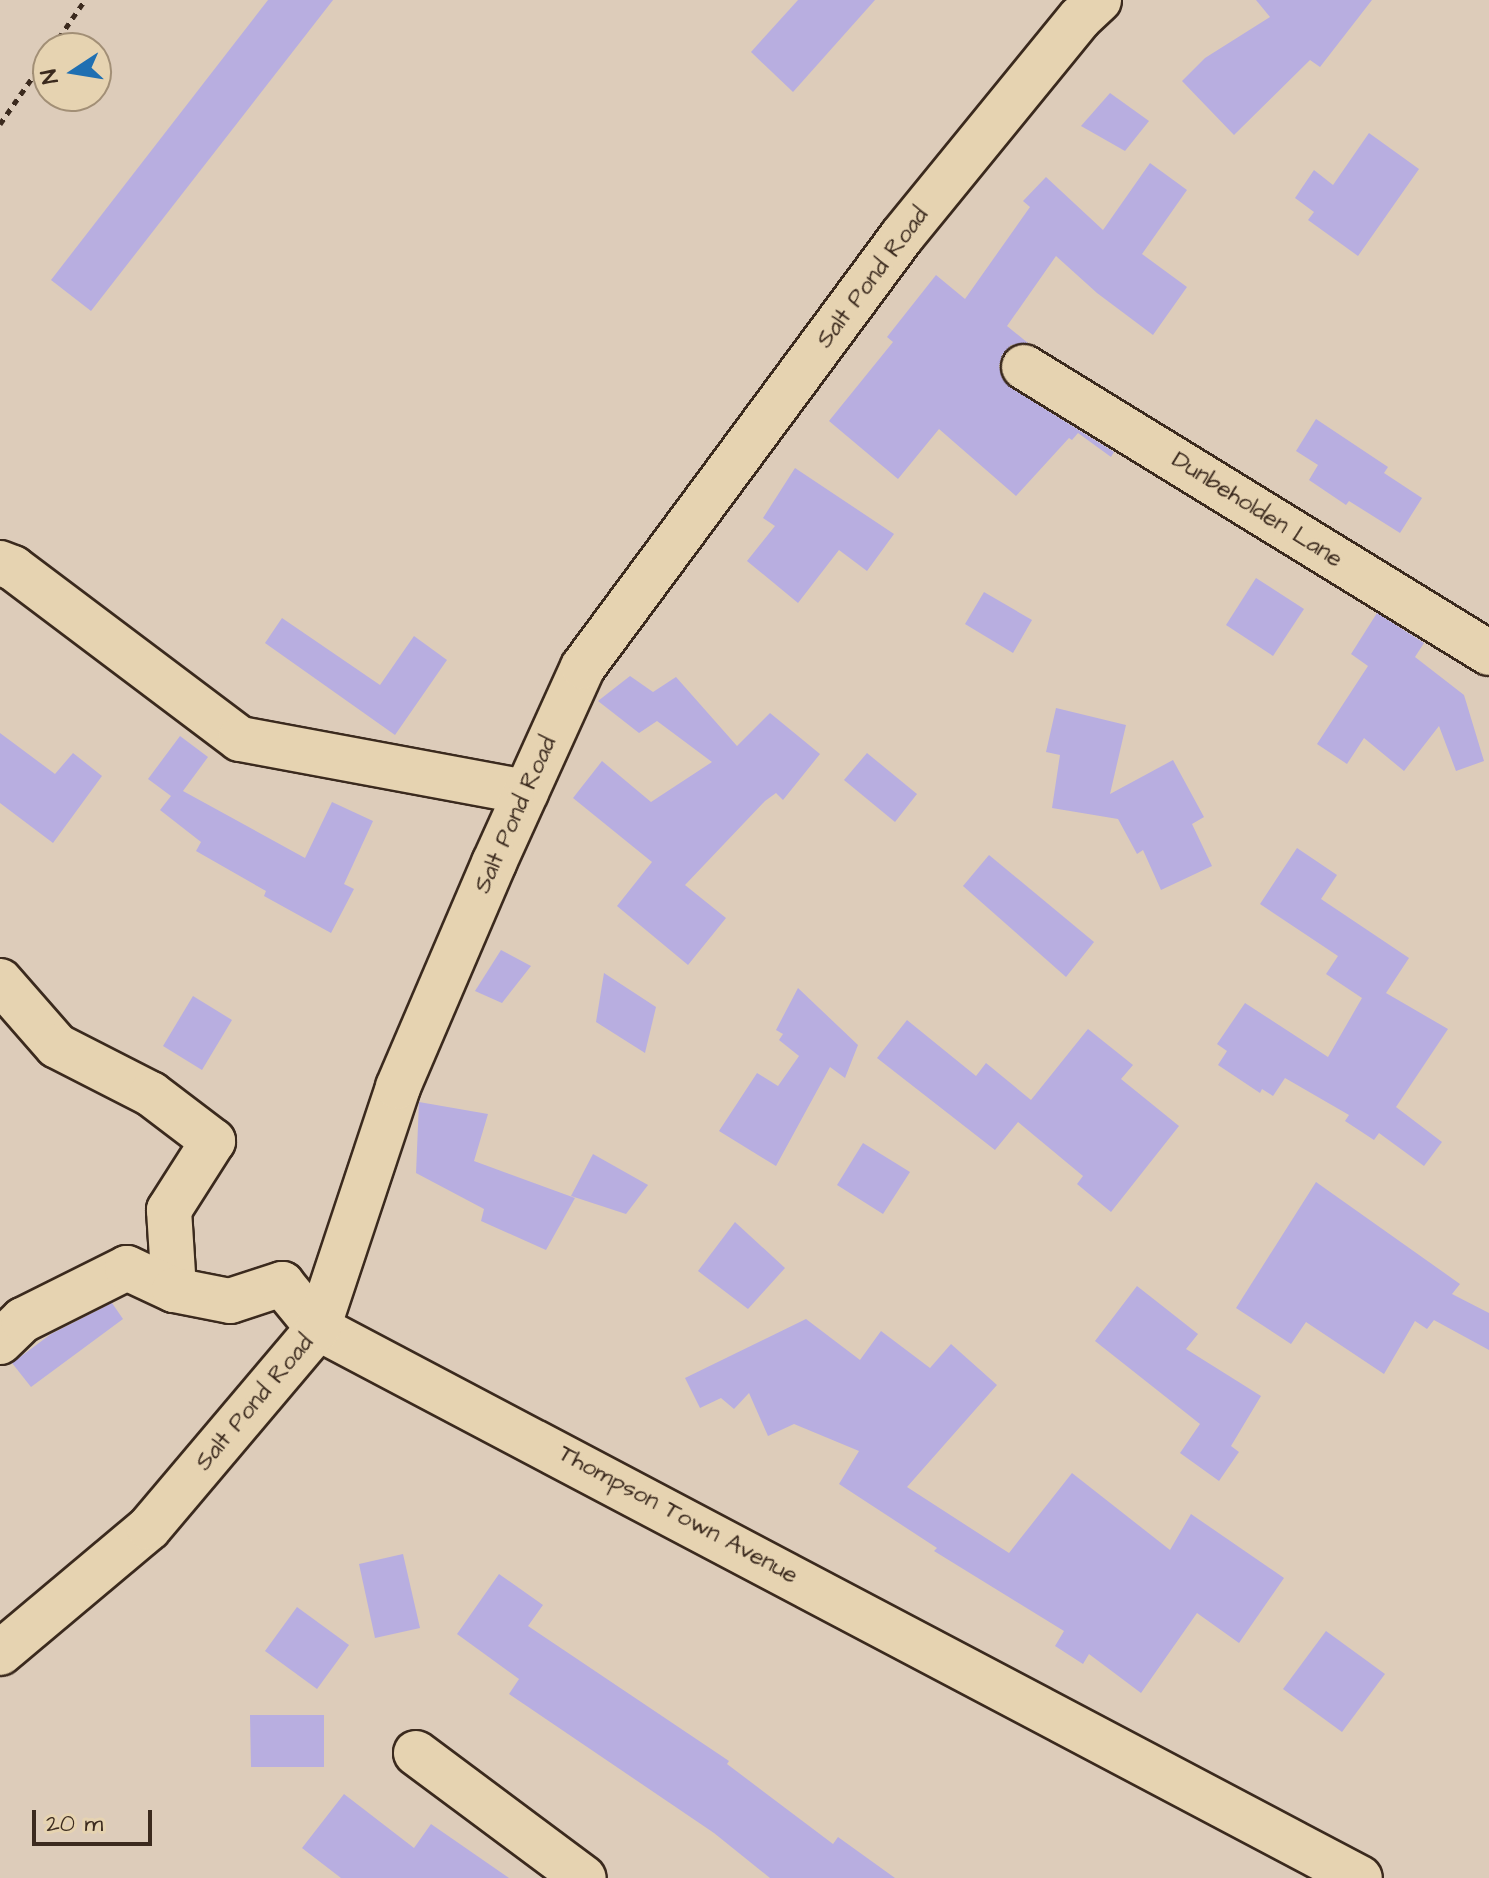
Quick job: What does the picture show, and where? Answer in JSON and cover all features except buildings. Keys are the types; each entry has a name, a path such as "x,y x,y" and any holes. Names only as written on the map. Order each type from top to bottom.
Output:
{"street":[{"name":"Salt Pond Road","path":"0,1653 149,1528 318,1328 398,1087 583,667 902,236 1080,18 1099,0"},
{"name":"Dunbeholden Lane","path":"1024,367 1489,653"},
{"path":"0,563 13,568 240,739 526,792"},
{"path":"0,981 57,1046 151,1094 213,1141 169,1210 174,1290"},
{"name":"Thompson Town Avenue","path":"0,1342 23,1320 127,1268 174,1290 230,1301 282,1284 318,1328 1360,1878"},
{"path":"416,1753 584,1878"}],"path":[{"path":"63,32 85,0"},
{"path":"0,124 32,78"}]}
